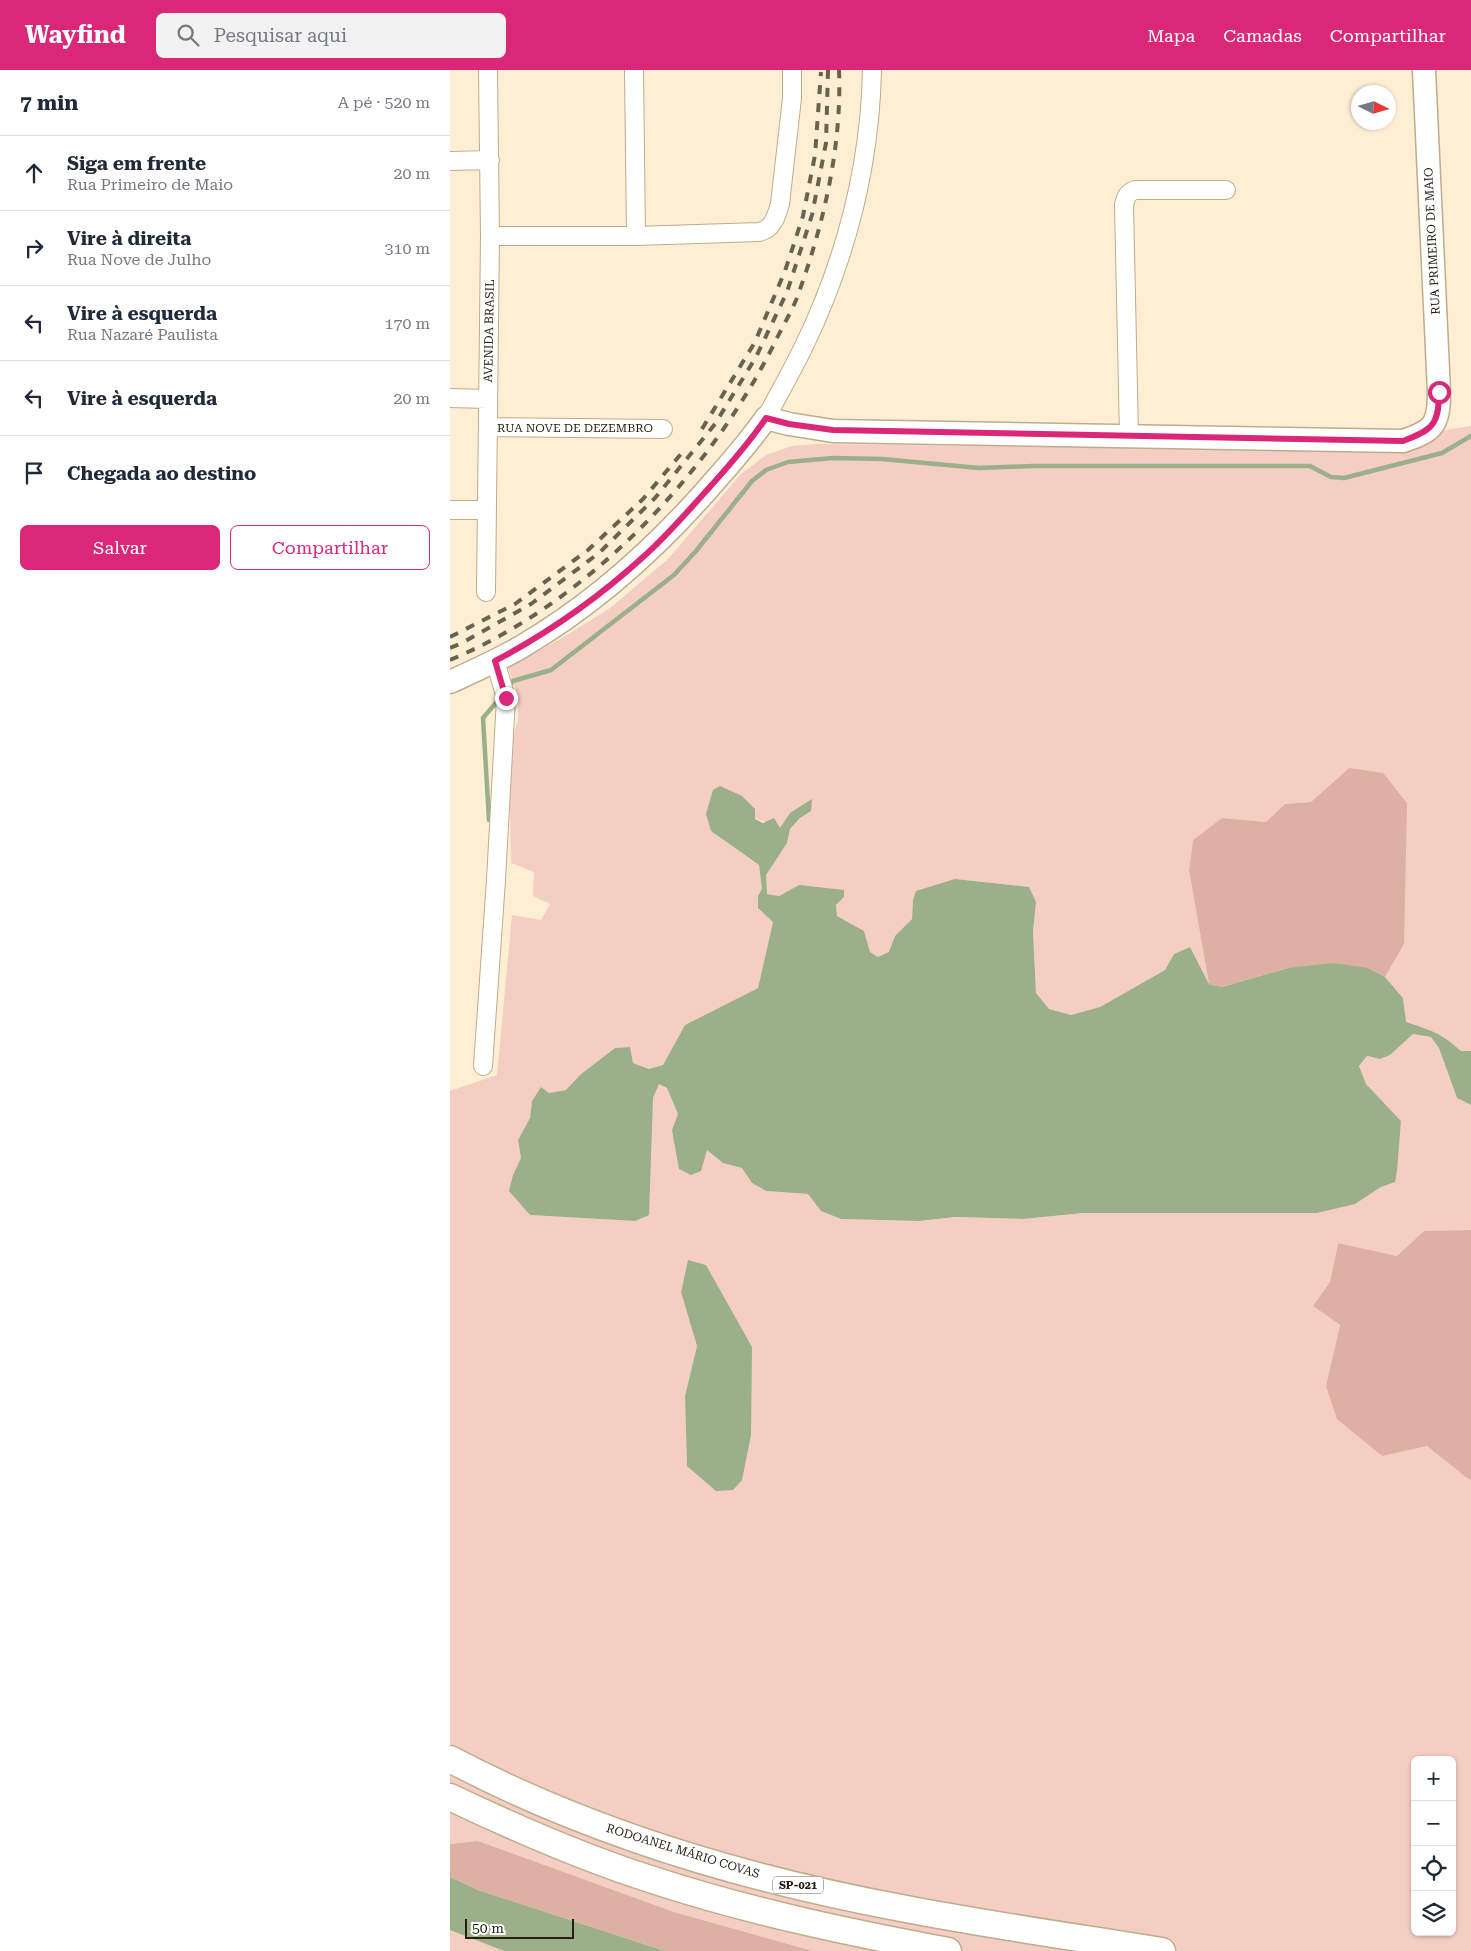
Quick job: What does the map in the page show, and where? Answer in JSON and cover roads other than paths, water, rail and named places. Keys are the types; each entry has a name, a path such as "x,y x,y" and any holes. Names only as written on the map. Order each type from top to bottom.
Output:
{"highway":[{"name":"RODOANEL MÁRIO COVAS","path":"450,1759 481,1776 567,1813 640,1840 726,1866 816,1890 901,1908 1162,1951"},
{"path":"450,1797 552,1844 649,1879 783,1917 862,1935 948,1951"}],"main road":[{"name":"RUA PRIMEIRO DE MAIO","path":"1129,436 1403,441 1420,435 1432,426 1439,411 1424,70"},
{"path":"450,682 498,668 522,646 615,582 644,557 681,519 745,447 766,418 797,426 833,430 1129,436"}],"street":[{"name":"AVENIDA BRASIL","path":"486,592 490,236 488,70"},
{"path":"634,70 636,236"},
{"path":"490,236 636,236 758,232 766,230 777,216 780,204 792,98 792,70"},
{"path":"766,418 805,344 848,231 858,197 869,136 872,70"},
{"path":"450,161 490,160"},
{"path":"1129,436 1124,205 1126,197 1129,192 1135,190 1226,190"},
{"path":"450,398 488,398"},
{"name":"RUA NOVE DE DEZEMBRO","path":"488,427 663,429"},
{"path":"450,510 487,510"},
{"path":"483,1066 497,871 506,698 498,668"}],"waterway":[{"path":"508,688 513,681 551,670 674,575 696,551 752,481 766,470 788,462 833,458 882,459 979,468 1033,466 1310,466 1331,477 1344,478 1442,453 1471,436"},
{"path":"489,820 483,718 500,698"}],"railway":[{"path":"450,648 531,604 599,553 655,498 715,424 756,357 787,292 812,215 826,143 828,70"},
{"path":"450,660 501,635 551,604 598,568 642,527 682,483 719,435 751,386 778,336 796,300 807,268 823,212 834,156 838,127 839,70"},
{"path":"702,429 755,342 785,271 803,216 815,155 821,72"},
{"path":"450,637 515,604 588,550 643,499 686,448"}]}
